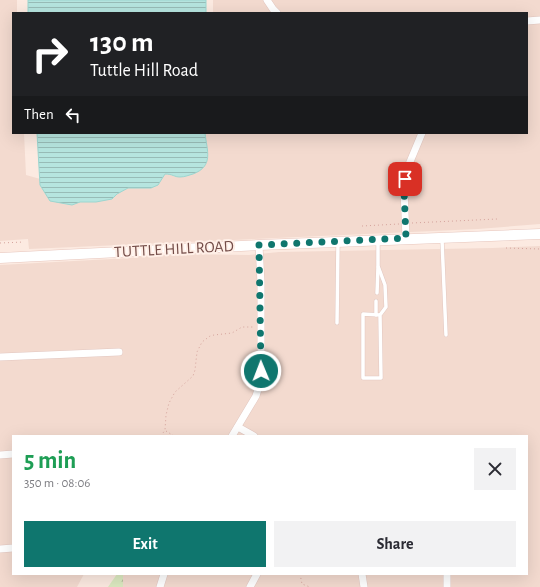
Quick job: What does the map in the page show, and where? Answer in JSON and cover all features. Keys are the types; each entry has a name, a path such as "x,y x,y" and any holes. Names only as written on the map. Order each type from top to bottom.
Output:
{"main road":[{"name":"TUTTLE HILL ROAD","path":"0,258 406,238 540,234"}],"street":[{"path":"267,0 276,12"},
{"path":"528,20 540,20"},
{"path":"406,238 404,189 407,169 422,134"},
{"path":"233,435 256,396 260,383 261,327 259,245"},
{"path":"0,357 119,352"},
{"path":"238,427 252,435"},
{"path":"0,455 12,454"},
{"path":"0,549 12,548"},
{"path":"160,587 164,575"},
{"path":"250,587 256,575"},
{"path":"362,575 364,587"},
{"path":"447,575 447,587"}],"lane":[{"path":"442,237 446,335"},
{"path":"377,293 378,240"},
{"path":"337,323 338,242"},
{"path":"376,301 378,315 381,378 363,378 363,314 378,315 386,307 385,285 378,266"}],"path":[{"path":"362,226 497,219"},
{"path":"0,243 24,242"},
{"path":"506,248 540,249"},
{"path":"162,435 165,430 168,403 175,392 193,376 197,352 202,342 210,336 232,333 242,327 261,327"},
{"path":"165,430 172,435"},
{"path":"300,575 302,584 310,587"}],"shaded area":[{"path":"0,0 17,0 17,12 12,12 12,134 24,134 26,175 98,195 196,134 528,134 528,12 213,12 213,0 540,0 540,224 478,229 29,249 28,239 0,241"},
{"path":"540,246 540,587 123,587 123,575 528,575 528,435 12,435 12,575 83,575 77,587 0,587 0,265 130,258 168,254 249,255 279,252"}],"green space":[{"path":"116,575 123,575 123,587 108,587"}],"water":[{"path":"28,0 206,0 206,12 28,12"},
{"path":"37,134 205,134 208,157 207,162 200,171 180,177 165,174 158,185 151,188 128,188 117,194 112,199 96,202 80,202 72,205 50,201 40,185"}],"route":[{"path":"261,371 259,245 406,238 405,179"}]}
